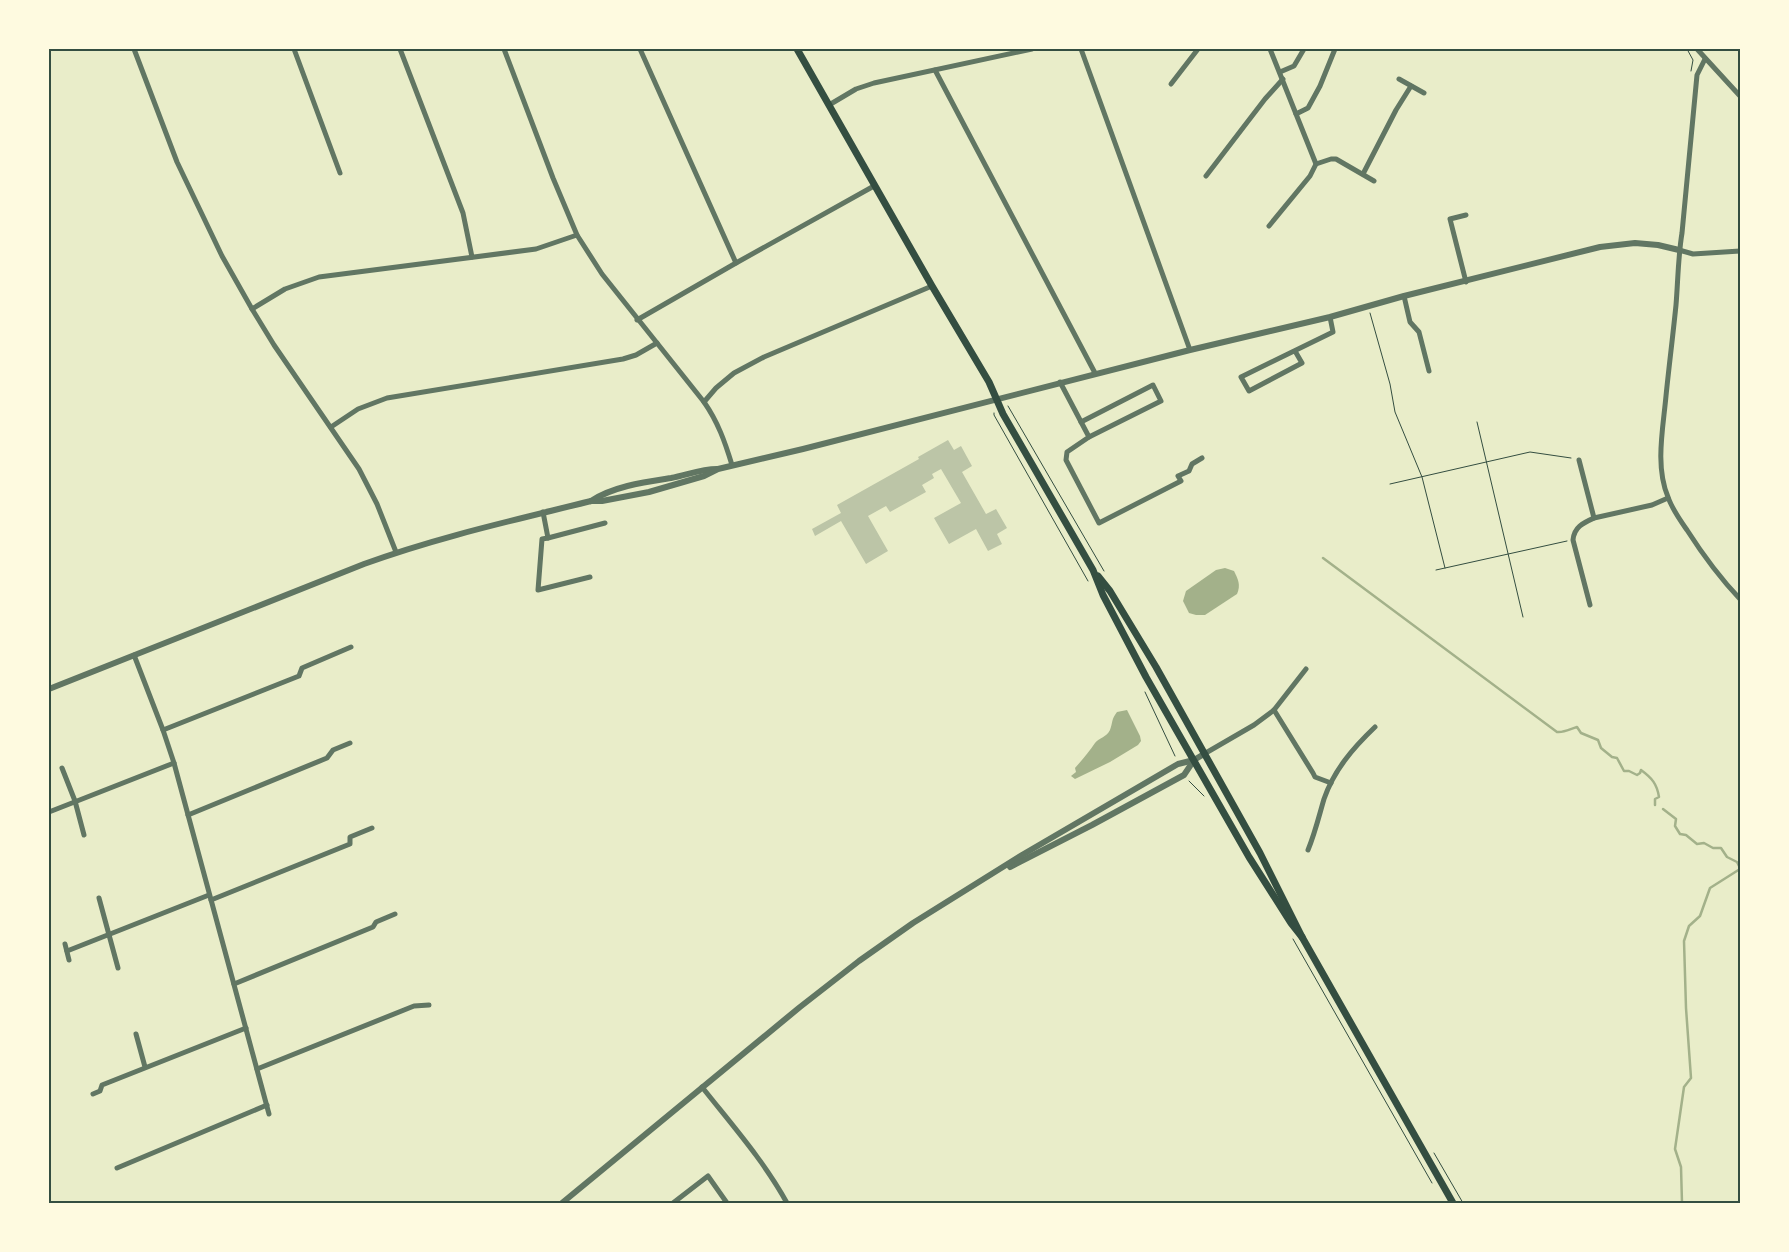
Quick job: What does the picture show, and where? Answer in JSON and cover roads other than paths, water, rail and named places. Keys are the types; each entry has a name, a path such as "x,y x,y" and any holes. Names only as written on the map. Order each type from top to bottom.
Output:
{"main road":[{"path":"797,49 874,186 985,376 1017,439 1093,570 1103,595 1146,677 1249,857 1302,937"},
{"path":"1093,570 1110,591 1156,667 1260,853 1302,937 1453,1203"}],"street":[{"path":"134,49 194,200 252,309 369,487 396,552"},
{"path":"294,49 340,172"},
{"path":"400,49 463,213 472,257"},
{"path":"504,49 577,236 602,274 715,418 732,465"},
{"path":"640,49 736,263"},
{"path":"829,105 849,92 874,83 1032,49"},
{"path":"1081,49 1190,350"},
{"path":"1171,84 1198,49"},
{"path":"1270,49 1316,164"},
{"path":"1280,72 1294,66 1304,49"},
{"path":"1296,114 1308,108 1320,86 1335,49"},
{"path":"1697,49 1740,96"},
{"path":"1705,59 1697,74 1679,250 1678,283 1661,444 1663,479 1668,498 1699,549 1724,582 1740,599"},
{"path":"935,70 1096,373"},
{"path":"1206,176 1265,99 1283,79"},
{"path":"1399,79 1424,92"},
{"path":"1363,174 1396,110 1411,86"},
{"path":"1269,226 1310,176 1316,164 1336,159 1374,181"},
{"path":"637,320 874,186"},
{"path":"1466,215 1450,219 1466,282"},
{"path":"252,309 285,288 319,277 536,249 577,236"},
{"path":"49,689 341,572 396,552 544,512 591,501 602,501 649,492 704,476 732,465 809,448 996,398 1330,317 1404,296 1600,247 1619,244 1658,246 1693,254 1740,250"},
{"path":"704,402 734,372 764,356 932,286"},
{"path":"1404,296 1410,322 1419,332 1429,371"},
{"path":"1295,351 1302,363 1249,391 1241,377 1334,332 1330,317"},
{"path":"331,427 358,409 388,398 623,359 636,355 656,343"},
{"path":"1060,382 1090,437"},
{"path":"1081,422 1153,385 1161,401 1090,437 1068,452 1066,460 1099,523 1181,481 1178,476 1190,471 1192,464 1202,458"},
{"path":"1579,460 1594,518"},
{"path":"591,501 600,495 649,480 670,478 705,469 718,469"},
{"path":"1590,605 1573,540 1576,528 1594,518 1652,505 1668,498"},
{"path":"544,512 548,538"},
{"path":"590,577 538,590 542,540 605,523"},
{"path":"163,730 299,676 302,668 351,647"},
{"path":"134,654 174,763 269,1114"},
{"path":"562,1203 800,1007 859,961 913,923 1022,855 1178,764 1194,760 1254,725 1274,710 1306,669"},
{"path":"1274,710 1315,777 1332,782"},
{"path":"1308,850 1317,828 1325,798 1342,763 1360,741 1375,727"},
{"path":"188,815 327,758 333,750 350,743"},
{"path":"988,877 1092,825 1184,775 1194,760"},
{"path":"49,812 174,763"},
{"path":"62,768 84,834"},
{"path":"67,951 350,844 350,837 372,828"},
{"path":"99,898 118,968"},
{"path":"234,984 373,927 376,922 395,914"},
{"path":"65,944 69,960"},
{"path":"257,1069 414,1006 429,1005"},
{"path":"93,1094 100,1091 102,1085 246,1028"},
{"path":"136,1034 145,1067"},
{"path":"702,1087 776,1182 787,1203"},
{"path":"117,1168 266,1105"},
{"path":"673,1203 708,1176 727,1203"}],"waterway":[{"path":"1323,558 1557,732 1577,727 1581,733 1598,740 1601,748 1612,757 1617,758 1624,771 1637,775 1641,770 1657,788 1659,797 1655,799 1655,805"},
{"path":"1663,809 1676,819 1675,826 1680,834 1686,835 1697,844 1704,843 1713,848 1721,848 1727,857 1737,862 1740,868"},
{"path":"1682,1203 1681,1167 1675,1149 1684,1087 1691,1078 1684,941 1689,926 1700,916 1710,888 1740,869"}]}
